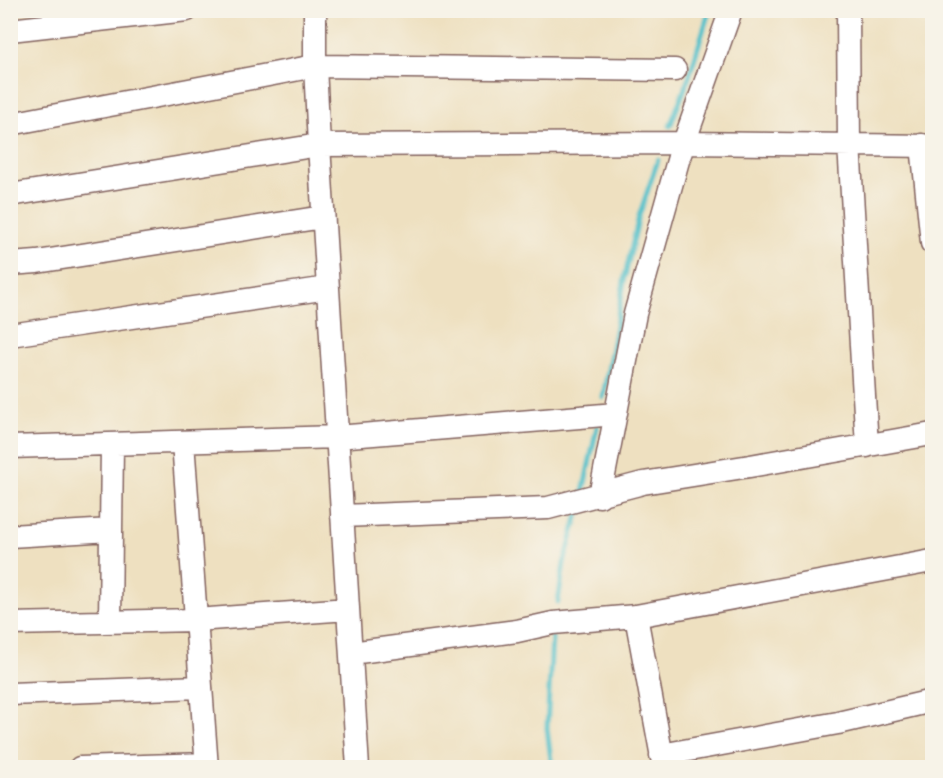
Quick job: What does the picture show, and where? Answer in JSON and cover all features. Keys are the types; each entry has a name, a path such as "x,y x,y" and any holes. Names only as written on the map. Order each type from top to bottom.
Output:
{"street":[{"path":"10,30 187,10"},
{"path":"315,10 315,66 323,217 358,768"},
{"path":"600,496 635,314 679,157 731,10"},
{"path":"848,10 849,144 867,446"},
{"path":"10,124 315,66 675,70"},
{"path":"10,195 319,145 684,143 928,146 933,243"},
{"path":"10,264 37,262 323,217"},
{"path":"10,335 328,288"},
{"path":"10,447 337,437 616,414"},
{"path":"342,516 548,508 643,483 933,434"},
{"path":"80,768 207,766 183,442"},
{"path":"110,622 112,444"},
{"path":"10,536 111,530"},
{"path":"351,653 517,631 553,623 636,616 933,561"},
{"path":"10,624 196,620 348,609"},
{"path":"636,616 662,761 933,701"},
{"path":"10,694 201,687"}],"waterway":[{"path":"670,126 688,80 708,15"},
{"path":"603,397 625,276 639,216 658,160"},
{"path":"583,492 597,427"},
{"path":"558,602 564,563 581,504"},
{"path":"552,638 547,728 552,768"}]}
